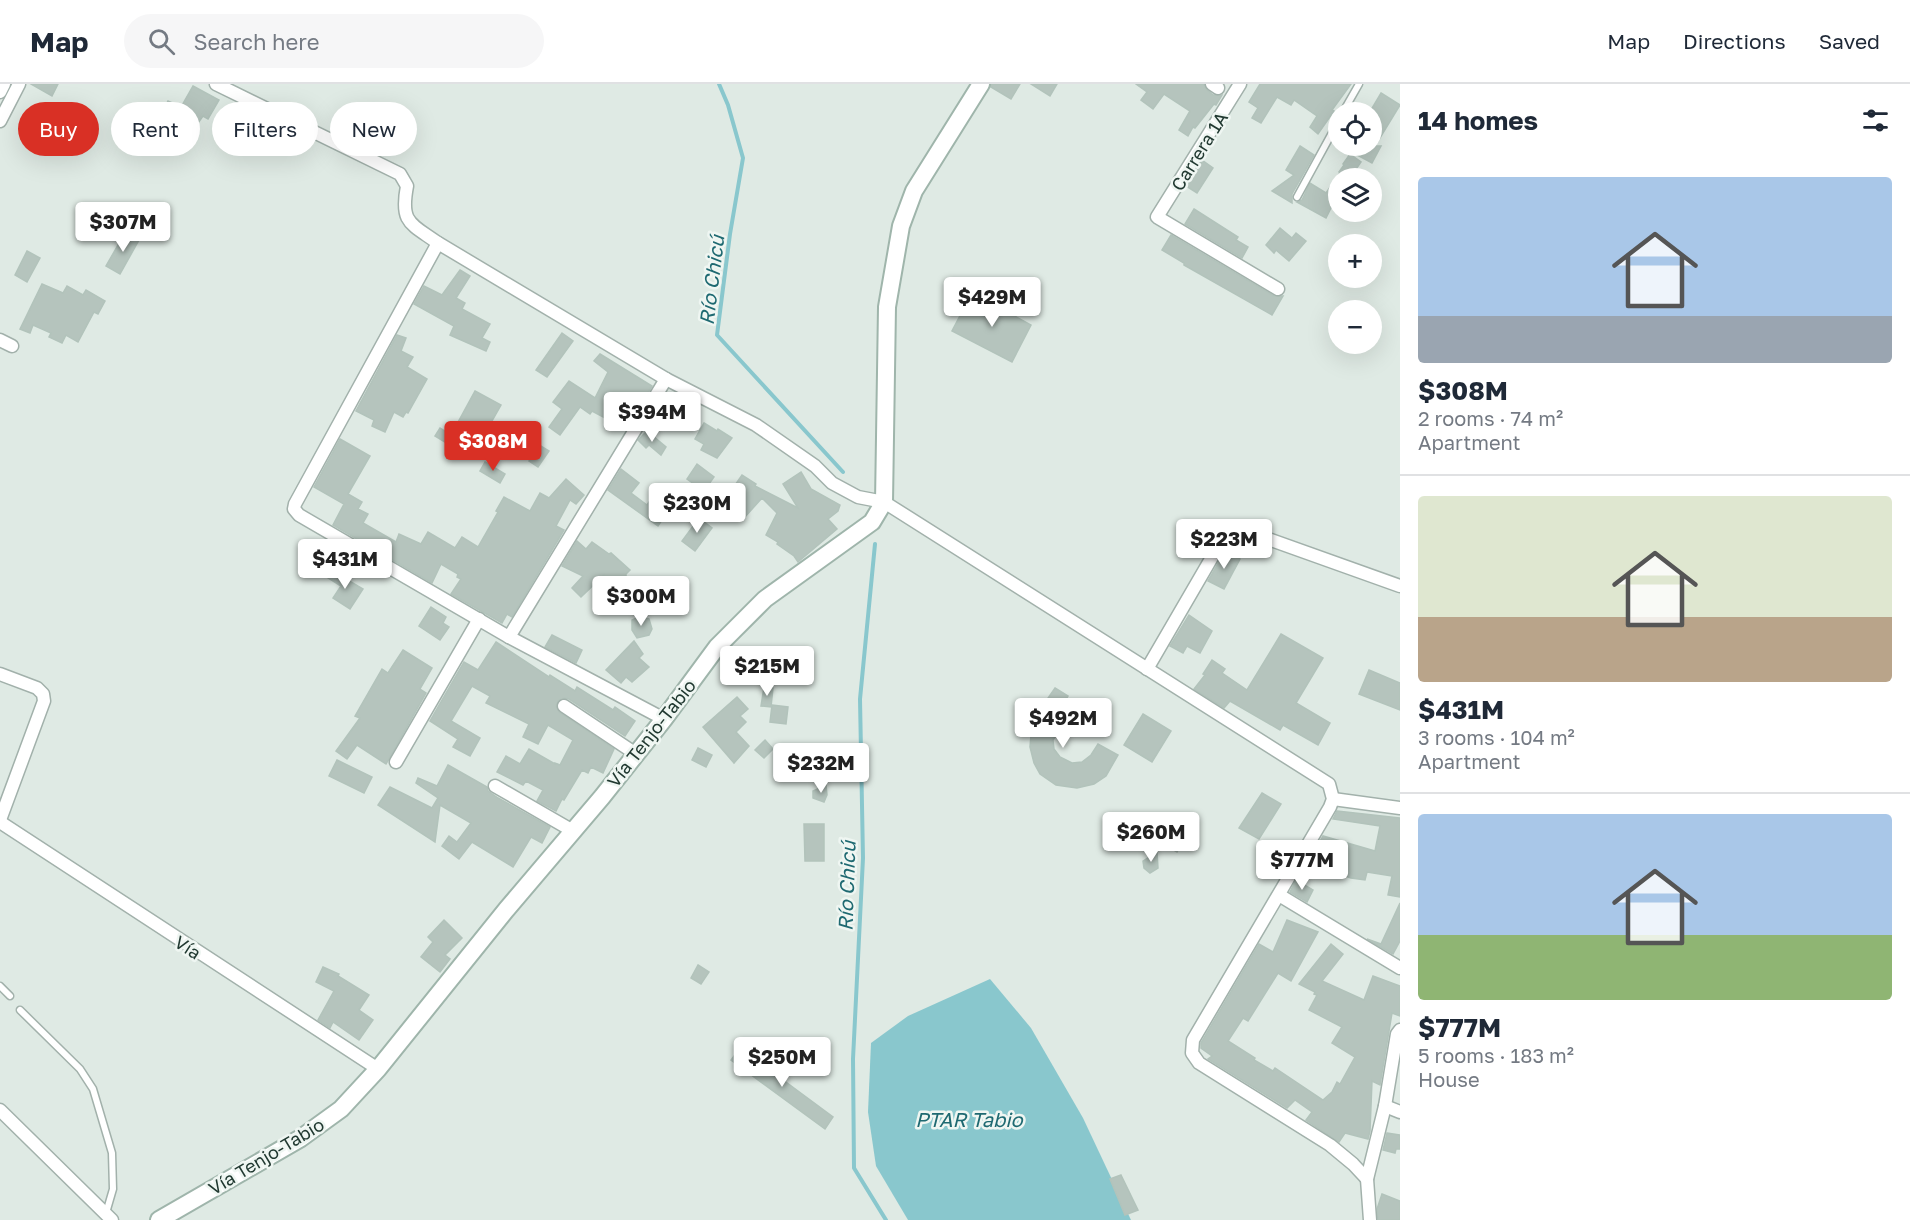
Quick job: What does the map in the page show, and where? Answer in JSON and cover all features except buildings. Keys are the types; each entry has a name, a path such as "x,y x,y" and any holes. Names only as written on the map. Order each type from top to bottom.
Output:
{"main road":[{"path":"884,502 887,308 901,226 914,191 981,84"},
{"name":"Vía Tenjo-Tabio","path":"159,1220 301,1138 341,1109 378,1069 636,754 717,647 748,614 781,586 872,522 884,502"}],"street":[{"path":"0,92 4,84"},
{"path":"0,121 19,84"},
{"path":"216,84 400,174 408,186 404,213 410,223 438,243 666,379 756,425 815,466 832,483 858,497 884,502 1329,784 1333,799 1193,1040 1192,1053 1199,1063 1330,1145 1367,1179"},
{"name":"Carrera 1A","path":"1240,84 1157,217 1278,289"},
{"path":"438,243 294,509 299,515 509,637 664,719"},
{"path":"0,340 12,346"},
{"path":"509,637 666,379"},
{"path":"1147,669 1229,528 1400,586"},
{"path":"396,762 479,618"},
{"name":"Vía","path":"0,674 37,688 43,694 44,701 0,821 378,1069"},
{"path":"564,706 636,754"},
{"path":"495,786 573,831"},
{"path":"1333,799 1400,808"},
{"path":"1279,895 1400,968"},
{"path":"1370,1220 1367,1179 1385,1106 1397,1034 1400,1030"},
{"path":"1385,1106 1400,1113"},
{"path":"0,1110 109,1217"}],"lane":[{"path":"1349,102 1359,84"},
{"path":"1297,197 1328,140"},
{"path":"0,986 10,996"},
{"path":"20,1010 80,1069 93,1089 112,1153 109,1217"}],"water":[{"name":"PTAR Tabio","path":"990,979 1031,1028 1083,1118 1131,1220 908,1220 876,1166 868,1112 871,1043 908,1016"}],"waterway":[{"name":"Río Chicú","path":"719,84 728,105 743,158 730,234 717,335 843,472"},
{"name":"Río Chicú","path":"875,544 860,699 863,858 853,1059 854,1168 886,1220"}]}
